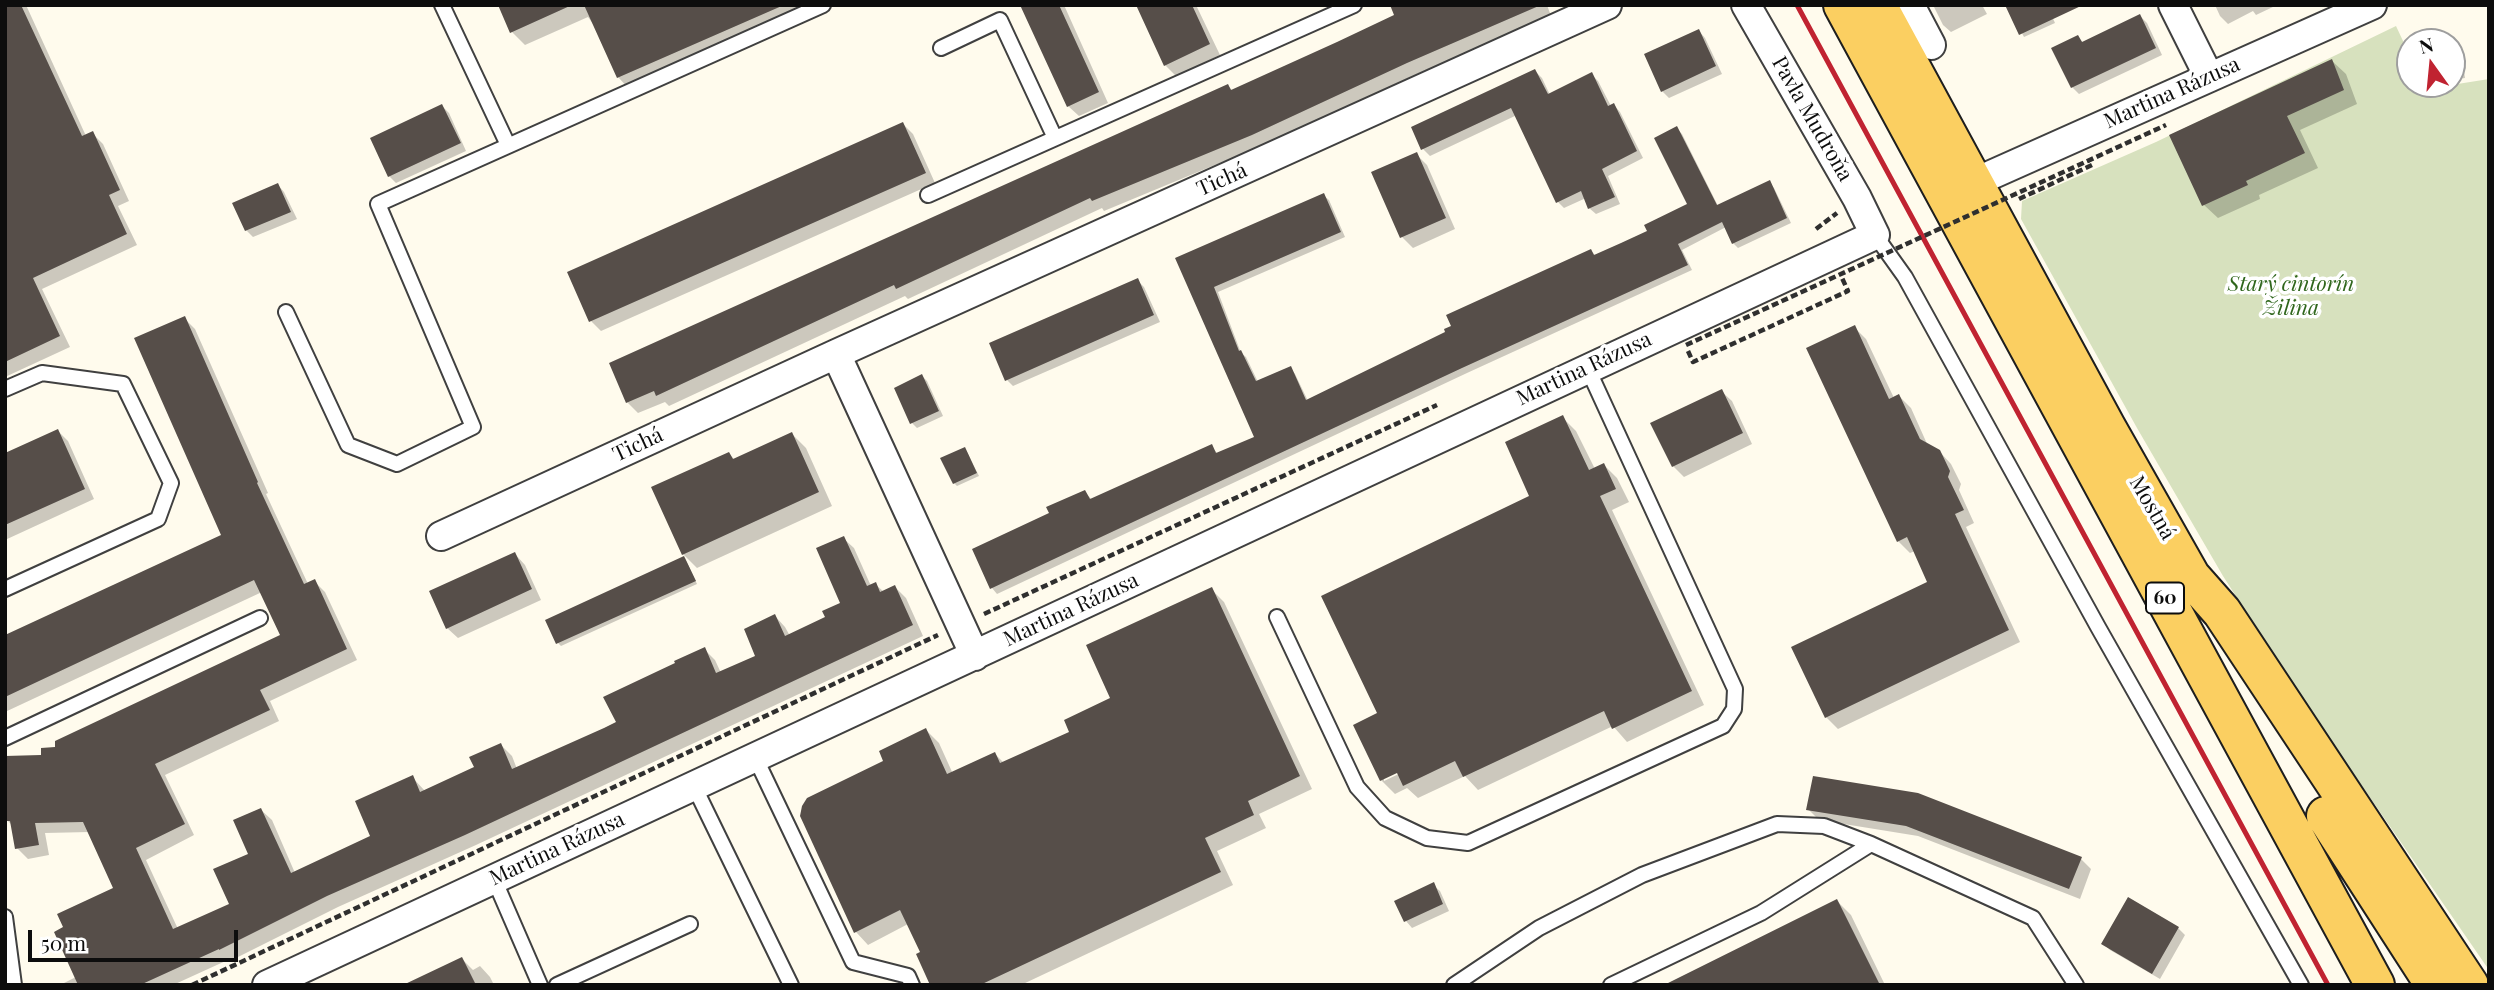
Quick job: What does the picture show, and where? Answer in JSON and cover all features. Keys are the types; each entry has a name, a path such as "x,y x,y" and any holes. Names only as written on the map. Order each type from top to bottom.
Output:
{"main road":[{"name":"Mostná","path":"1843,5 2367,970 2391,985"},
{"name":"Mostná","path":"1877,5 2106,427 2191,577 2222,612 2469,985"},
{"path":"2191,577 2207,624 2292,763 2435,985"}],"street":[{"name":"Tichá","path":"441,536 1608,5"},
{"name":"Pavla Mudroňa","path":"1746,5 1857,198 1875,235"},
{"path":"1910,5 1931,45"},
{"path":"2173,5 2208,77"},
{"name":"Martina Rázusa","path":"1973,183 2372,5"},
{"name":"Martina Rázusa","path":"267,985 1875,235"},
{"path":"836,354 975,656"}],"lane":[{"path":"442,5 508,145"},
{"path":"286,312 348,445 397,464 473,427 378,204 822,5"},
{"path":"928,195 1354,5"},
{"path":"942,48 1000,20 1055,138"},
{"path":"1875,235 1905,277 2091,615 2301,985"},
{"path":"1277,617 1357,787 1385,818 1427,838 1468,843 1723,726 1734,709 1735,689 1587,368"},
{"path":"5,389 42,373 123,384 171,483 158,519 5,589"},
{"path":"5,738 260,618"},
{"path":"755,757 853,962 908,976 912,985"},
{"path":"694,786 791,985"},
{"path":"1454,985 1539,928 1642,876 1777,824 1824,826 1871,844 2033,918 2076,985"},
{"path":"1611,985 1761,914 1871,844"},
{"path":"494,879 540,985"},
{"path":"5,916 14,985"},
{"path":"557,985 690,924"}],"path":[{"path":"1830,256 1848,291 1693,362 1686,345 2166,125"},
{"path":"2009,203 2092,165 2078,134"},
{"path":"1811,233 1857,198"},
{"path":"192,985 1443,402"}],"green space":[{"name":"Starý cintorín Žilina","path":"2396,26 2396,98 2466,98 2466,83 2489,79 2489,970 2302,699 2223,576 2021,219 2022,201 2156,142"}],"building":[{"path":"5,5 21,5 82,136 93,131 120,190 109,195 127,234 33,278 60,336 5,362"},
{"path":"498,5 572,5 510,33"},
{"path":"584,5 784,5 617,78"},
{"path":"1020,5 1059,5 1099,92 1067,107"},
{"path":"1136,5 1192,5 1210,44 1164,66"},
{"path":"1390,5 1541,5 1252,135 1092,201 1090,198 896,289 894,285 656,396 654,391 626,403 609,363 1228,84 1231,90 1337,42 1394,15"},
{"path":"2005,5 2083,5 2019,35"},
{"path":"2140,14 2156,48 2071,88 2051,48 2078,35 2082,42"},
{"path":"1699,29 1716,66 1661,92 1644,54"},
{"path":"2332,59 2344,90 2287,116 2305,153 2246,181 2248,185 2202,206 2169,135"},
{"path":"1535,69 1548,94 1592,72 1608,106 1614,103 1637,151 1602,169 1615,197 1588,209 1581,191 1556,203 1511,108 1421,150 1411,127"},
{"path":"442,104 461,143 388,177 370,138"},
{"path":"903,122 926,173 589,322 567,272"},
{"path":"1677,126 1717,205 1770,180 1787,218 1732,244 1722,222 1678,244 1688,265 990,589 972,549 1049,513 1046,507 1085,490 1090,499 1212,444 1216,453 1254,437 1175,258 1324,193 1341,232 1214,287 1239,351 1241,350 1256,381 1291,366 1306,400 1445,332 1444,329 1451,326 1446,315 1591,249 1594,255 1621,243 1647,231 1644,225 1687,204 1654,138"},
{"path":"1417,152 1446,218 1400,238 1371,172"},
{"path":"278,183 291,212 245,231 232,203"},
{"path":"1138,278 1154,315 1005,381 989,343"},
{"path":"185,316 304,584 315,579 347,649 260,690 270,710 155,764 185,824 136,848 173,929 229,904 213,869 248,854 233,820 261,808 291,873 370,836 355,801 413,775 420,792 474,767 469,757 501,743 512,769 604,728 616,722 603,697 675,663 674,661 705,647 716,673 755,656 744,629 775,614 785,636 825,617 822,611 840,603 816,548 844,536 867,586 876,582 880,592 895,585 913,625 140,985 78,985 54,932 63,927 57,914 113,888 83,822 35,823 39,845 15,849 10,821 5,821 5,756 41,755 41,748 55,747 55,741 280,635 254,580 5,697 5,635 221,535 134,338"},
{"path":"1855,325 1889,399 1899,394 1920,439 1940,450 1950,471 1948,477 1964,510 1955,514 2009,630 1825,718 1791,647 1927,582 1907,537 1897,542 1806,348"},
{"path":"922,374 939,411 910,424 894,388"},
{"path":"1722,389 1743,433 1672,467 1650,423"},
{"path":"1563,415 1589,470 1604,463 1616,489 1600,496 1692,691 1612,729 1604,711 1463,777 1455,761 1403,786 1397,773 1380,781 1353,725 1377,713 1321,596 1529,496 1505,442"},
{"path":"58,429 85,489 5,525 5,453"},
{"path":"792,432 819,492 682,555 651,487 729,452 733,459"},
{"path":"965,447 977,473 953,484 940,458"},
{"path":"515,552 532,589 446,629 429,591"},
{"path":"684,556 696,581 556,644 545,620"},
{"path":"1212,587 1300,776 1248,801 1254,815 1205,838 1221,872 980,985 930,985 916,954 920,952 900,910 854,933 800,816 807,798 883,761 879,751 926,728 947,774 995,752 1000,763 1069,732 1064,720 1110,698 1086,645"},
{"path":"1813,776 1918,793 2082,857 2069,889 1906,826 1806,810"},
{"path":"1434,882 1443,904 1404,922 1394,901"},
{"path":"2128,897 2179,927 2152,974 2101,944"},
{"path":"1837,899 1880,985 1664,985"},
{"path":"462,957 476,985 403,985"}],"railway":[{"path":"1797,5 2328,985"}]}
